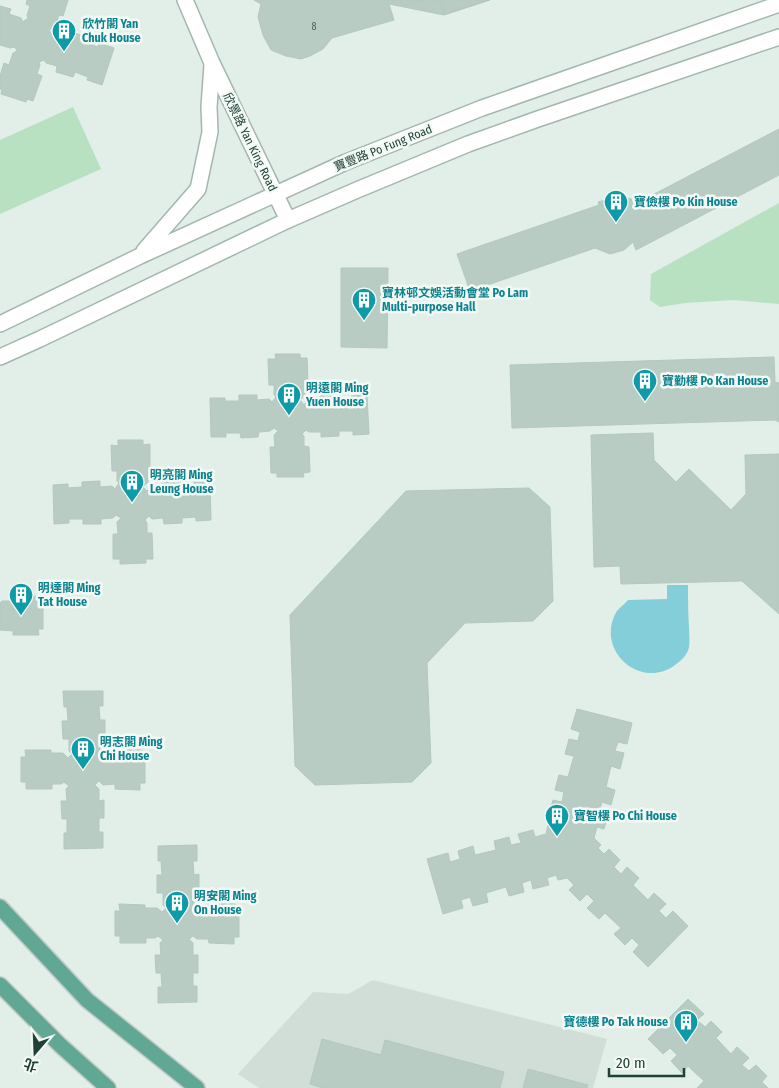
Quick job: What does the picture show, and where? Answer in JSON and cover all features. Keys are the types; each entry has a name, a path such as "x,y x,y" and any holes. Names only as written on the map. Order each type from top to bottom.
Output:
{"main road":[{"path":"0,907 87,1000 197,1088"},
{"path":"0,985 60,1045 108,1088"}],"street":[{"name":"欣景路 Yan King Road","path":"185,0 212,63 288,220"},
{"name":"寶豐路 Po Fung Road","path":"0,324 140,256 346,162 482,108 779,4"},
{"path":"0,357 288,220 468,144 779,37"},
{"name":"欣景路 Yan King Road","path":"140,256 198,189 210,132 212,63"}],"shaded area":[{"path":"373,980 607,1039 593,1088 259,1088 238,1074 313,992 348,994"}],"green space":[{"path":"73,107 101,169 0,214 0,140"},
{"path":"779,203 779,304 734,300 685,303 660,307 650,300 651,274"}],"water":[{"path":"667,585 688,585 688,650 686,655 675,665 662,672 648,673 635,669 624,662 616,652 611,639 611,625 617,611 628,600 667,599"}],"building":[{"name":"欣竹閣 Yan Chuk House","path":"27,0 68,0 63,16 59,15 55,27 49,30 52,35 56,33 67,37 69,31 86,37 85,42 98,47 99,43 114,48 102,85 87,80 88,77 75,72 73,77 56,72 57,66 46,63 44,60 39,62 37,74 42,76 33,101 27,99 26,102 1,94 0,76 4,63 9,65 13,53 17,51 15,47 10,48 0,45 0,6 11,9 9,14 21,18 23,22 28,18 30,6 26,4"},
{"path":"254,0 490,0 444,15 389,4 394,20 332,38 323,49 301,59 271,50 263,35 258,17 261,4"},
{"path":"400,0 422,0 402,6"},
{"path":"440,0 489,0 445,14"},
{"name":"寶儉樓 Po Kin House","path":"779,129 779,175 636,250 633,242 624,250 610,254 595,248 470,291 457,254 599,205 598,202 620,196 637,203"},
{"name":"寶林邨文娛活動會堂 Po Lam Multi-purpose Hall","path":"341,268 388,268 387,348 341,347"},
{"name":"明遠閣 Ming Yuen House","path":"275,354 300,354 300,358 307,358 308,383 305,383 305,396 300,400 304,405 307,401 320,401 320,395 337,394 338,400 352,399 351,396 367,395 369,434 353,435 353,431 339,431 339,436 321,437 321,432 309,432 306,430 302,434 304,436 304,446 309,447 310,472 303,473 304,477 277,477 277,473 271,473 270,447 275,447 274,435 278,431 274,428 270,431 259,432 258,437 241,438 240,433 226,433 226,437 211,437 210,398 225,398 225,401 239,401 239,395 257,395 257,400 269,399 272,402 276,397 274,395 274,385 269,385 268,359 276,359"},
{"name":"寶勤樓 Po Kan House","path":"774,357 775,382 779,383 779,422 775,420 512,428 510,365"},
{"path":"653,433 654,460 676,482 689,469 731,510 746,494 745,455 779,454 779,614 742,581 621,584 620,566 594,567 591,435"},
{"name":"明亮閣 Ming Leung House","path":"118,440 143,440 143,445 150,444 150,470 148,470 148,482 143,487 147,491 150,488 162,488 162,481 180,481 181,486 195,486 194,482 210,482 211,520 196,521 196,517 182,518 182,523 164,524 163,518 152,519 149,516 145,520 147,523 147,533 152,533 153,559 146,559 146,563 120,564 120,559 113,559 113,534 118,534 117,522 121,518 116,515 113,518 101,519 101,524 83,524 83,519 69,519 69,523 54,524 53,485 68,484 68,488 82,487 82,482 100,481 100,487 112,486 115,489 119,483 117,481 117,471 112,471 111,445 118,446"},
{"path":"529,488 550,507 553,601 533,621 465,623 427,663 431,763 412,782 315,785 295,766 290,615 406,491"},
{"name":"明達閣 Ming Tat House","path":"13,596 39,596 39,602 43,602 43,629 38,629 39,635 13,635 13,631 0,630 0,603 2,601 12,601"},
{"name":"明志閣 Ming Chi House","path":"63,691 103,691 103,706 99,706 100,720 105,720 105,738 100,738 100,751 97,753 101,757 104,755 114,755 114,750 141,750 141,757 145,757 145,783 140,783 140,790 115,789 115,784 103,785 99,781 95,785 99,789 99,801 104,800 104,818 99,818 99,832 103,832 103,848 64,849 64,833 67,833 67,819 62,819 61,801 67,801 66,789 69,786 64,782 52,784 52,789 26,789 26,782 21,782 21,757 26,757 25,750 51,750 51,753 63,753 68,758 72,754 69,751 69,739 63,739 62,721 68,721 67,707 64,707"},
{"name":"寶智樓 Po Chi House","path":"577,709 632,723 627,744 618,742 615,751 624,753 620,769 611,766 606,787 615,790 611,805 602,802 599,812 608,814 604,829 597,827 594,838 601,845 598,848 604,854 609,849 620,860 614,867 621,874 627,867 639,878 633,885 648,900 654,893 666,904 659,911 666,918 673,911 688,926 648,967 633,952 639,945 632,938 625,945 614,934 621,928 605,913 599,919 587,908 594,901 587,894 580,901 569,890 574,885 567,878 558,880 556,875 547,878 549,885 533,889 531,880 522,883 524,892 509,896 506,887 486,893 488,902 473,906 470,897 461,900 463,908 443,914 427,859 448,853 450,862 460,859 458,851 473,846 475,855 496,850 494,841 509,837 511,845 521,843 518,834 533,830 535,837 546,834 548,825 553,826 555,817 549,815 553,800 562,802 564,792 555,790 559,775 568,777 574,756 565,754 569,739 578,741 580,732 571,729"},
{"name":"明安閣 Ming On House","path":"197,845 197,861 193,861 194,875 199,874 199,892 194,893 194,905 192,907 195,911 208,910 208,904 235,904 235,911 239,911 239,937 234,937 234,944 209,943 208,939 197,939 193,936 189,939 193,943 193,955 198,955 198,973 193,973 193,986 197,986 197,1002 158,1003 158,987 162,987 161,973 156,973 155,955 161,955 160,943 163,940 158,936 146,938 146,943 120,943 120,936 115,936 115,911 120,911 119,904 145,905 145,908 157,908 162,912 166,908 163,905 163,893 157,893 157,875 162,875 161,861 158,861 158,846"},
{"name":"寶德樓 Po Tak House","path":"688,999 704,1014 697,1020 705,1027 711,1021 722,1032 716,1038 731,1054 737,1047 749,1058 742,1065 749,1071 756,1065 767,1076 762,1082 768,1088 697,1088 704,1081 688,1066 682,1073 671,1061 677,1055 670,1048 663,1054 648,1039"},
{"path":"322,1039 381,1055 385,1040 504,1072 500,1088 323,1088 310,1084"},
{"path":"528,1069 588,1085 587,1088 523,1088"}],"place":[{"name":"欣竹閣 Yan Chuk House","path":"64,52"},
{"name":"寶儉樓 Po Kin House","path":"616,223"},
{"name":"寶林邨文娛活動會堂 Po Lam Multi-purpose Hall","path":"364,321"},
{"name":"寶勤樓 Po Kan House","path":"645,402"},
{"name":"明遠閣 Ming Yuen House","path":"289,416"},
{"name":"明亮閣 Ming Leung House","path":"132,503"},
{"name":"明達閣 Ming Tat House","path":"21,616"},
{"name":"明志閣 Ming Chi House","path":"83,770"},
{"name":"寶智樓 Po Chi House","path":"557,837"},
{"name":"明安閣 Ming On House","path":"177,924"},
{"name":"寶德樓 Po Tak House","path":"686,1043"}]}
